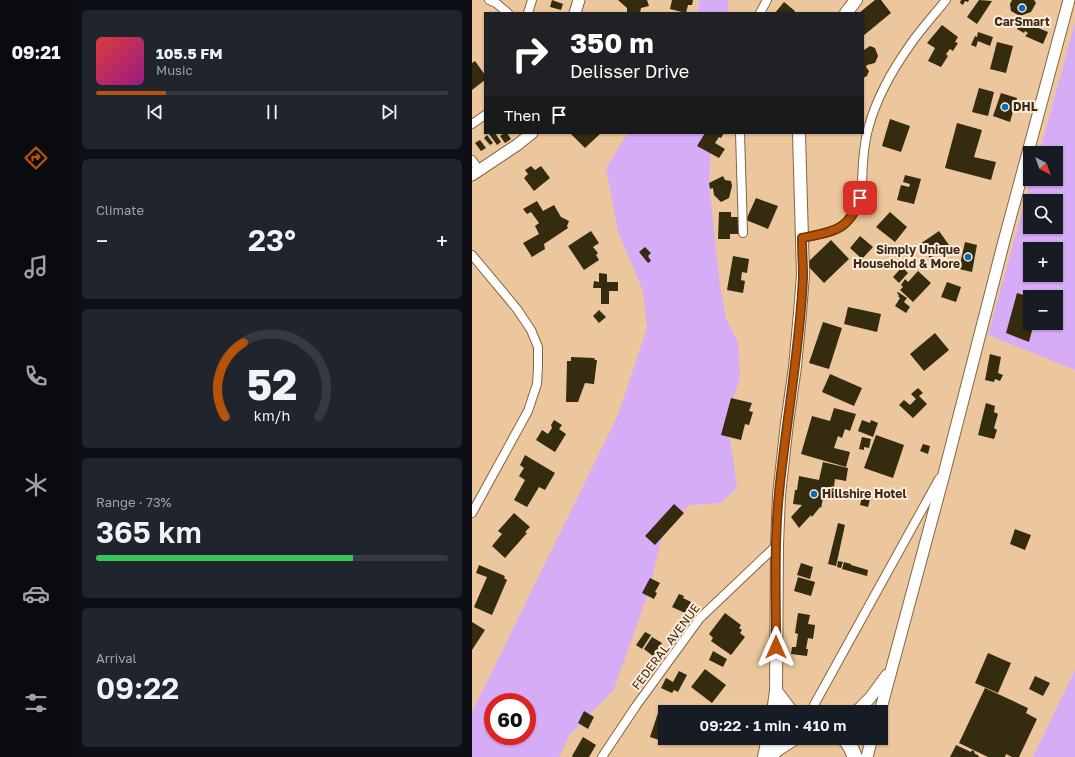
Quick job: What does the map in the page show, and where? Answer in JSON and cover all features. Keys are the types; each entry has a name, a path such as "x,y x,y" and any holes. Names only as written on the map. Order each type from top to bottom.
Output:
{"highway":[{"path":"769,757 784,745"},
{"path":"850,745 855,757"}],"main road":[{"path":"575,12 579,0"},
{"path":"847,12 856,0"},
{"path":"882,705 946,468 1004,241 1069,0"},
{"path":"476,173 517,146 531,134"},
{"path":"774,705 776,691 777,545 779,494 795,368 803,275 799,134"},
{"path":"863,705 891,670"},
{"path":"776,691 787,705"},
{"path":"764,757 767,745"},
{"path":"867,757 870,745"}],"street":[{"path":"489,0 507,12"},
{"path":"528,12 532,0"},
{"path":"761,12 767,0"},
{"path":"802,238 832,231 842,226 848,221 857,208 862,185 864,146 874,109 887,82 906,50 946,0"},
{"path":"472,124 484,116"},
{"path":"740,134 743,233"},
{"path":"472,160 476,173"},
{"path":"472,255 517,309 531,330 538,347 537,384 528,411 472,513"},
{"path":"814,705 946,468"},
{"name":"FEDERAL AVENUE","path":"602,757 636,706 700,618 777,545"}],"shaded area":[{"path":"700,0 729,0 727,12 697,12"},
{"path":"1075,23 1075,370 988,335 1023,208 1023,234 1063,234 1063,194 1027,194 1029,186 1063,186 1063,146 1041,146"},
{"path":"627,134 712,134 709,184 720,285 726,318 738,342 740,377 726,421 737,488 721,503 689,505 663,532 650,588 614,689 569,736 559,757 472,757 472,712 618,415 647,328 643,291 618,232 606,168"},
{"path":"1075,670 1075,757 1033,757"}],"building":[{"path":"552,0 563,4 561,10 550,7"},
{"path":"618,0 647,0 649,6 641,8 640,12 627,12 627,8"},
{"path":"672,0 693,0 692,5 688,5 686,12 670,9"},
{"path":"875,0 881,0 891,13 864,35 864,12 860,12"},
{"path":"961,0 969,0 968,2 965,1 963,5 960,3"},
{"path":"979,0 992,1 977,24 967,17"},
{"name":"CarSmart","path":"1012,0 1034,0 1036,3 1031,12 1020,16 1011,11 1010,4"},
{"path":"784,2 795,11 794,12 776,12"},
{"path":"1022,19 1029,24 1048,32 1043,44 1025,36 1028,33 1025,31 1024,33 1017,29"},
{"path":"942,25 958,37 955,42 958,43 953,51 950,49 946,54 948,56 941,67 928,61 935,48 927,43"},
{"path":"978,32 993,37 990,46 978,41 976,47 971,45 975,36 977,37"},
{"path":"997,42 1013,46 1006,73 990,69"},
{"path":"870,46 875,48 878,56 875,63 867,65 866,67 869,71 867,76 864,78 864,50"},
{"path":"475,61 484,74 484,81 472,90 472,63"},
{"path":"979,88 994,92 988,116 972,112"},
{"name":"DHL","path":"1001,93 1017,98 1010,122 993,116"},
{"path":"890,119 910,126 901,152 882,146"},
{"path":"957,123 982,130 974,157 996,162 991,180 945,168"},
{"path":"489,134 496,134 501,142 497,145"},
{"path":"508,134 511,139 505,143 500,136"},
{"path":"571,134 600,134 585,148"},
{"path":"704,134 723,134 715,143 725,149 719,158 697,146"},
{"path":"487,135 493,143 490,145 484,138"},
{"path":"480,140 486,148 481,151 475,143"},
{"path":"531,166 535,170 541,166 550,178 534,191 524,178 528,174 525,170"},
{"path":"905,175 921,179 914,204 897,200 901,185 909,187 910,184 903,182"},
{"path":"723,176 725,180 731,181 732,186 729,198 721,202 714,195 713,188 710,189 709,183"},
{"path":"756,198 778,206 768,229 746,220"},
{"path":"537,201 543,211 554,205 561,217 569,221 567,226 568,228 544,244 545,249 532,257 523,243 539,234 535,226 539,223 531,212 527,214 523,209"},
{"path":"719,212 731,212 731,217 739,217 739,234 730,234 730,239 718,239"},
{"path":"890,212 907,227 895,242 876,227"},
{"path":"591,231 599,243 593,247 598,253 596,255 599,260 584,270 568,246"},
{"path":"939,231 949,245 930,258 920,244"},
{"path":"860,236 873,247 862,259 850,248"},
{"path":"831,240 849,259 824,283 806,264"},
{"name":"Simply Unique Household & More","path":"965,242 977,245 972,272 959,269"},
{"path":"645,247 651,253 648,256 651,261 648,263 639,252"},
{"path":"733,256 749,259 747,273 742,272 741,280 745,281 743,293 727,290"},
{"path":"902,267 908,273 899,283 893,277"},
{"path":"918,271 931,283 913,302 900,290 903,287 901,285 905,279 908,282"},
{"path":"599,273 607,274 607,282 618,282 618,291 609,291 609,304 601,304 601,288 593,288 594,281 599,282"},
{"path":"947,282 961,287 956,302 941,297"},
{"path":"898,292 907,298 904,302 910,307 906,313 895,306 900,298 897,293"},
{"path":"1017,293 1023,295 1023,330 1032,330 1029,342 1006,333"},
{"path":"848,307 881,314 877,332 844,324"},
{"path":"599,310 606,317 599,323 593,316"},
{"path":"823,322 842,328 829,369 809,363"},
{"path":"935,333 949,350 924,371 910,354"},
{"path":"990,354 1001,357 998,373 1003,375 1000,381 995,379 994,382 985,380"},
{"path":"571,357 594,358 597,360 594,384 585,383 578,402 566,402 567,361 571,361"},
{"path":"830,374 862,388 854,406 822,392"},
{"path":"918,388 923,393 919,396 927,404 913,418 899,405 904,400 910,405 916,399 911,394"},
{"path":"731,398 752,403 749,411 753,412 749,425 745,424 741,440 721,435"},
{"path":"986,403 995,406 994,412 998,414 994,428 997,430 994,439 978,435"},
{"path":"834,408 856,414 850,431 845,429 842,438 838,436 834,448 850,452 846,467 801,454 812,416 830,421"},
{"path":"554,420 562,425 559,429 566,434 555,452 536,440 542,430 548,434 552,428 551,425"},
{"path":"862,420 870,423 871,420 878,423 873,437 858,431"},
{"path":"876,435 904,445 893,478 864,468"},
{"path":"862,437 871,439 869,448 864,447 864,450 859,449"},
{"path":"923,444 930,446 928,454 920,451"},
{"path":"525,455 555,473 545,490 539,487 527,507 514,500 525,480 519,476 524,468 520,465"},
{"name":"Hillshire Hotel","path":"823,462 848,468 846,481 835,479 832,500 823,499 821,508 820,507 812,517 811,515 799,528 791,517 802,505 793,504 799,476 819,480"},
{"path":"849,488 858,490 856,497 847,496"},
{"path":"863,493 871,495 868,507 860,505"},
{"path":"674,504 684,513 655,545 645,536"},
{"path":"514,513 530,527 525,532 527,533 505,558 492,546 502,534 498,531"},
{"path":"838,523 845,525 836,566 828,564"},
{"path":"1015,529 1031,535 1025,550 1010,544"},
{"path":"838,561 843,562 841,568 837,567"},
{"path":"844,562 868,570 867,576 842,569"},
{"path":"801,563 813,567 810,579 797,575"},
{"path":"479,565 505,576 504,578 507,580 492,615 474,607 487,577 476,573"},
{"path":"798,577 815,582 811,596 794,591"},
{"path":"650,578 660,583 655,592 657,593 654,599 642,593"},
{"path":"679,594 691,602 685,613 672,607"},
{"path":"725,613 741,625 739,628 742,630 740,633 745,637 731,655 711,641 713,638 709,634"},
{"path":"798,613 810,615 808,624 815,625 813,639 808,638 806,649 808,649 807,656 791,654 792,647 796,647 798,634 795,633"},
{"path":"472,622 485,630 472,650"},
{"path":"645,632 651,635 642,649 636,645"},
{"path":"652,637 662,643 653,656 644,649"},
{"path":"713,651 727,659 723,667 709,660"},
{"path":"988,653 1011,663 998,693 975,683"},
{"path":"705,669 726,685 712,703 691,687"},
{"path":"679,671 687,675 678,692 674,690 672,693 661,688 666,678 673,682"},
{"path":"1035,676 1050,683 1043,696 1029,689"},
{"path":"985,688 1028,708 1026,713 1037,719 1019,757 1012,757 1006,754 1005,757 988,757 959,743"},
{"path":"584,711 594,717 588,729 578,723"},
{"path":"658,713 658,740 650,737"},
{"path":"583,737 596,745 589,757 573,757 572,756"},
{"path":"956,745 971,752 972,750 979,756 950,757"}],"place":[{"name":"CarSmart","path":"1022,8"},
{"name":"DHL","path":"1005,107"},
{"name":"Simply Unique Household & More","path":"968,257"},
{"name":"Hillshire Hotel","path":"814,494"}],"route":[{"path":"776,647 779,494 795,368 800,313 803,275 802,238 832,231 842,226 848,221 857,208 860,198"}]}
